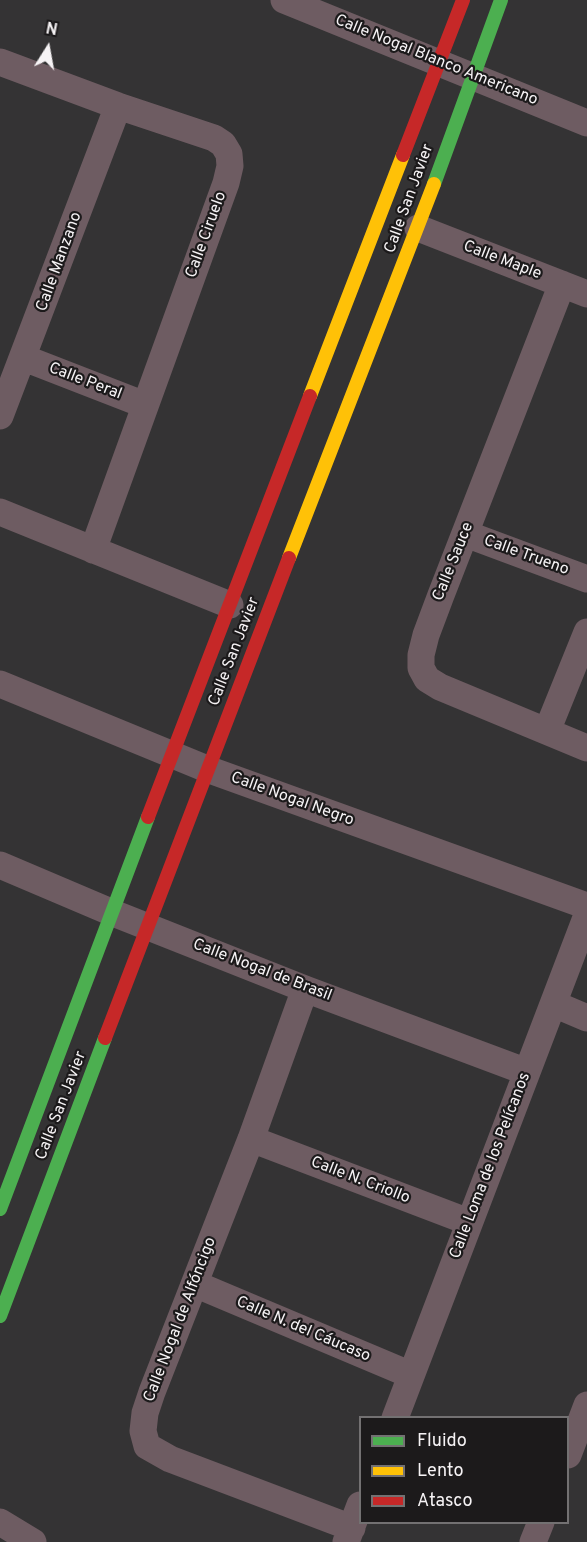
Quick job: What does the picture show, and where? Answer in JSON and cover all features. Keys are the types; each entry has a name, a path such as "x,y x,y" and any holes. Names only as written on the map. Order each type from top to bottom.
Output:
{"street":[{"name":"Calle San Javier","path":"0,1209 172,754 463,0"},
{"name":"Calle San Javier","path":"0,1316 147,926 418,228 501,0"},
{"name":"Calle Nogal Blanco Americano","path":"291,1 438,61 472,78 587,123"},
{"name":"Calle Ciruelo","path":"0,62 118,106 214,138 223,144 229,154 230,166 226,183 93,550"},
{"name":"Calle Manzano","path":"0,417 118,106"},
{"name":"Calle Maple","path":"418,228 575,289"},
{"name":"Calle Sauce","path":"575,289 466,534 426,635 421,668 427,679 440,687 587,748"},
{"name":"Calle Peral","path":"24,358 145,405"},
{"path":"0,512 230,605"},
{"name":"Calle Trueno","path":"466,534 587,579"},
{"path":"547,731 587,632"},
{"name":"Calle Nogal Negro","path":"0,684 207,770 587,906"},
{"name":"Calle Nogal de Brasil","path":"0,865 113,913 305,989 527,1072"},
{"name":"Calle Loma de los Pelícanos","path":"396,1416 587,915"},
{"name":"Calle Nogal de Alfóncigo","path":"305,989 251,1139 152,1392 145,1413 143,1431 147,1446 170,1459 353,1525"},
{"path":"554,1004 587,1018"},
{"name":"Calle N. Criollo","path":"251,1139 469,1222"},
{"name":"Calle N. del Cáucaso","path":"195,1284 411,1375"},
{"path":"569,1450 587,1405"},
{"path":"0,1522 33,1542"},
{"path":"533,1542 540,1524"}],"traffic: fast":[{"path":"434,184 501,0"},
{"path":"0,1209 148,817"},
{"path":"0,1316 105,1038"}],"traffic: slow":[{"path":"310,396 403,155"},
{"path":"289,558 434,184"}],"traffic: jam":[{"path":"403,155 463,0"},
{"path":"148,817 310,396"},
{"path":"105,1038 289,558"}]}
